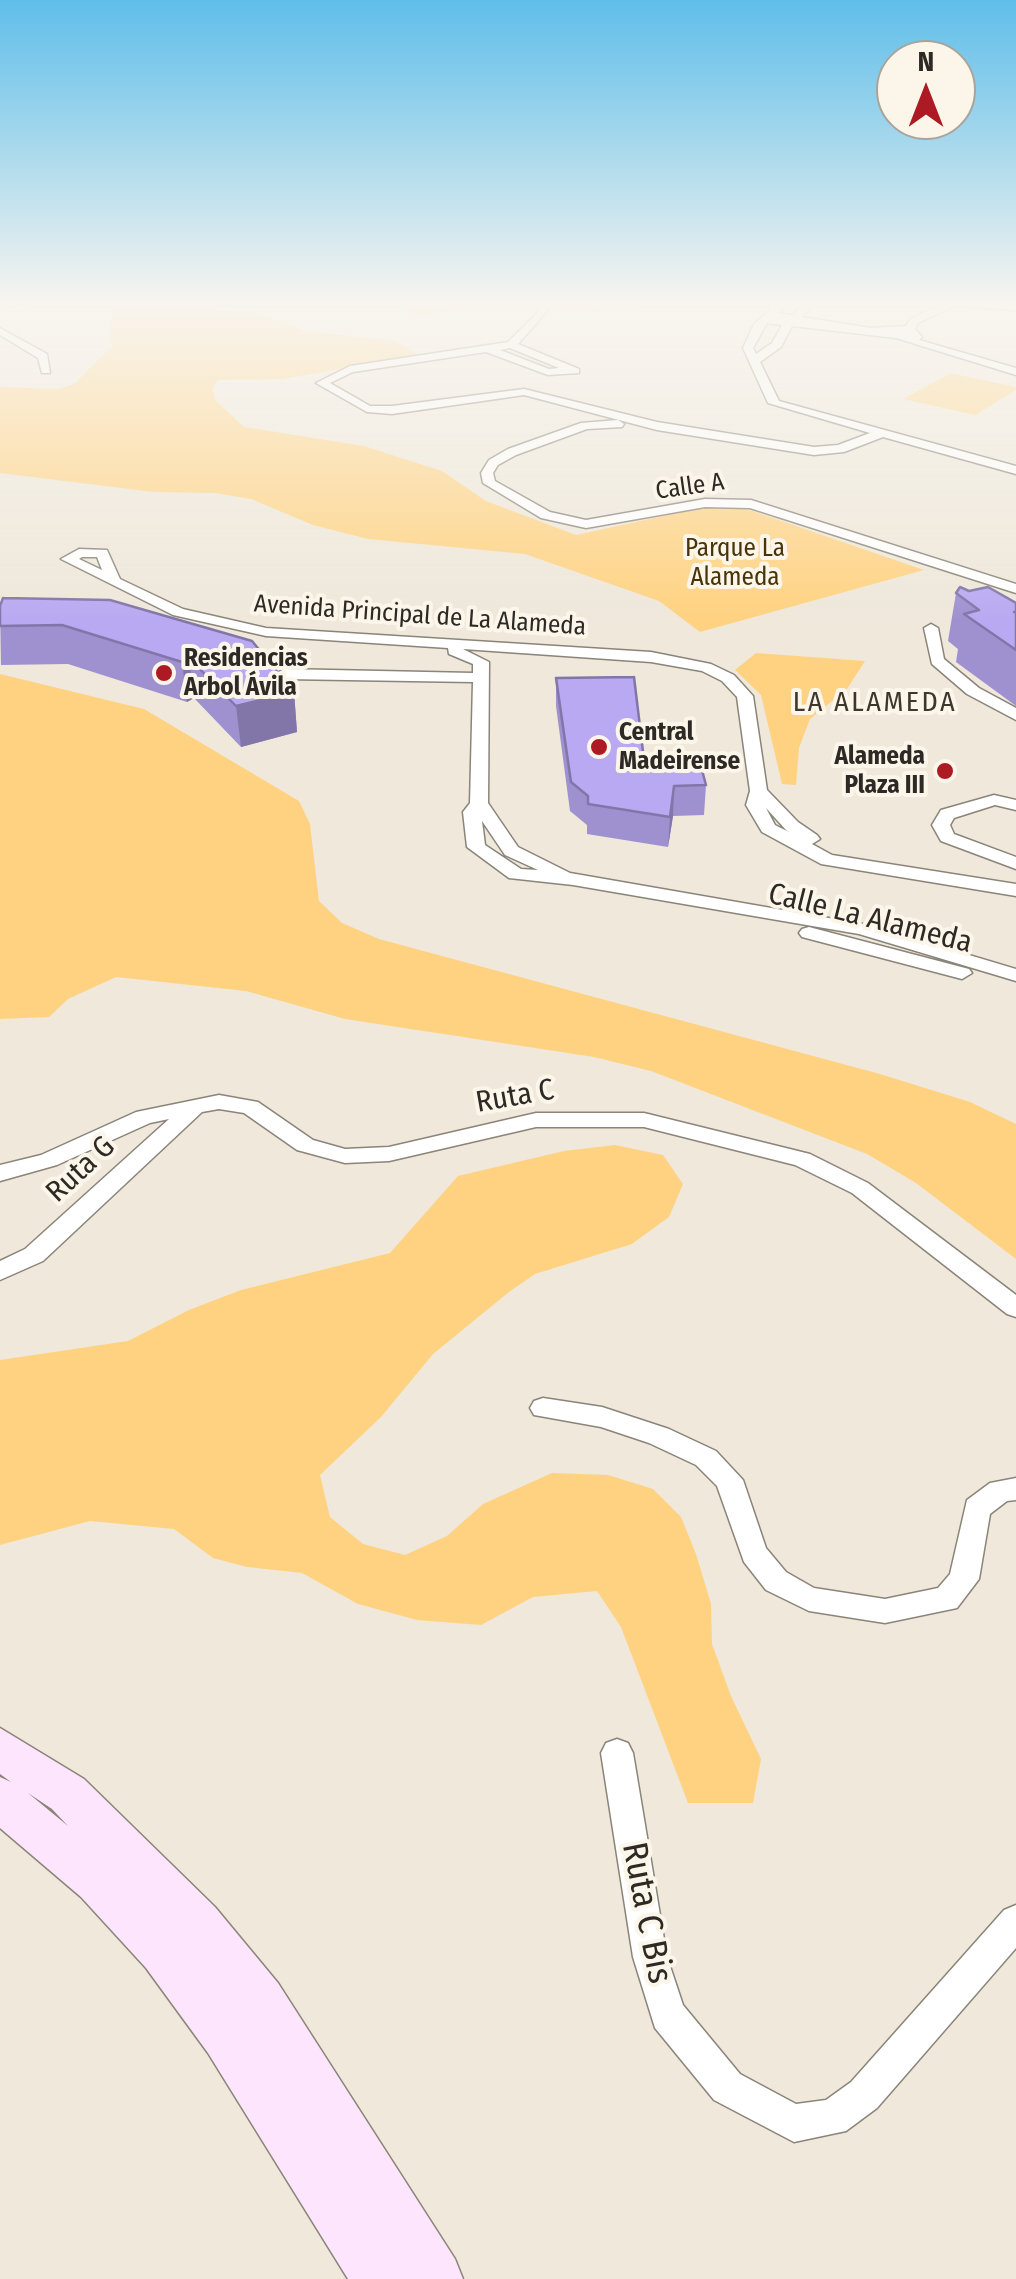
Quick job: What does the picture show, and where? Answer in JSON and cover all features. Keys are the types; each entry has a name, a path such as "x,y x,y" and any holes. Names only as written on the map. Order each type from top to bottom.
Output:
{"main road":[{"path":"0,1749 68,1794 198,1924 260,2001 435,2279"},
{"path":"0,1799 98,1881 164,1951 226,2035 381,2279"}],"street":[{"path":"370,407 403,407"},
{"path":"577,407 591,415 584,426"},
{"path":"581,407 658,426 814,451 840,448 882,434"},
{"path":"792,407 1016,470"},
{"name":"Calle A","path":"658,426 584,426 498,459 487,473 490,483 546,515 586,524 705,504 751,504 1016,589"},
{"name":"Avenida Principal de La Alameda","path":"113,579 156,604 214,622 266,632 612,656 708,676 745,696 759,791 808,837 874,866"},
{"path":"932,628 936,661 974,691 1016,715"},
{"path":"427,644 481,662 479,804 511,851 488,858 472,836 472,812 479,804"},
{"path":"284,674 483,675 505,661 587,654"},
{"name":"Avenida Principal de La Alameda","path":"759,791 754,798 760,820 786,840 826,860 1016,890"},
{"path":"994,800 994,791 1016,791"},
{"path":"1016,805 994,800 947,814 942,820 943,832 1016,863"},
{"path":"786,840 808,837"},
{"name":"Calle La Alameda","path":"511,851 573,880"},
{"name":"Calle La Alameda","path":"488,858 516,874 710,904 734,916 897,946 1016,975"},
{"name":"Calle La Alameda","path":"897,946 1016,988"},
{"name":"Ruta C","path":"0,1173 50,1160 144,1117 218,1102 250,1107 305,1145 345,1156 389,1154 536,1120 644,1120 802,1159 860,1188 1016,1308"},
{"name":"Ruta G","path":"0,1271 34,1255 197,1105"},
{"path":"543,1408 602,1417 659,1436 706,1458 729,1480 754,1554 776,1581 808,1598 849,1606 885,1612 947,1598 964,1579 977,1508 1000,1491 1016,1490"},
{"name":"Ruta C Bis","path":"616,1753 650,1957 668,2015 727,2087 794,2123 833,2118 864,2095 1016,1922"}],"green space":[{"name":"Parque La Alameda","path":"0,407 223,407 244,427 364,446 442,471 486,501 576,535 709,506 741,507 924,570 700,632 659,601 525,554 368,539 313,525 251,499 215,493 153,492 0,473"},
{"path":"941,407 988,407 975,415"},
{"path":"756,653 865,661 847,689 810,719 799,748 796,785 782,784 761,695 735,670"},
{"path":"0,674 144,709 299,801 310,824 319,901 342,923 379,939 880,1074 970,1102 1016,1124 1016,1259 916,1183 867,1154 651,1071 594,1057 345,1019 246,991 116,977 68,999 49,1017 0,1019"},
{"path":"615,1145 663,1155 683,1184 669,1217 632,1244 535,1274 509,1292 433,1354 381,1417 320,1475 330,1517 363,1544 405,1555 447,1536 483,1504 552,1473 608,1475 653,1489 681,1517 696,1554 711,1604 712,1644 761,1759 753,1803 688,1803 621,1627 597,1591 533,1597 481,1625 417,1620 358,1604 302,1573 247,1567 213,1558 174,1529 90,1521 0,1545 0,1360 128,1341 189,1310 241,1290 390,1253 458,1176 564,1151"}],"building":[{"path":"960,587 969,591 988,587 1016,603 1016,650 964,614 979,610 956,593"},
{"path":"3,598 110,600 252,641 294,692 236,706 189,658 182,662 62,625 0,626"},
{"name":"Central Madeirense","path":"634,677 644,760 699,759 706,785 674,786 670,817 588,804 588,796 571,782 556,678"}],"place":[{"name":"Residencias Arbol Ávila","path":"164,673"},
{"name":"Central Madeirense","path":"599,747"},
{"name":"Alameda Plaza III","path":"945,771"}],"district":[{"name":"LA ALAMEDA","path":"875,703"}]}
